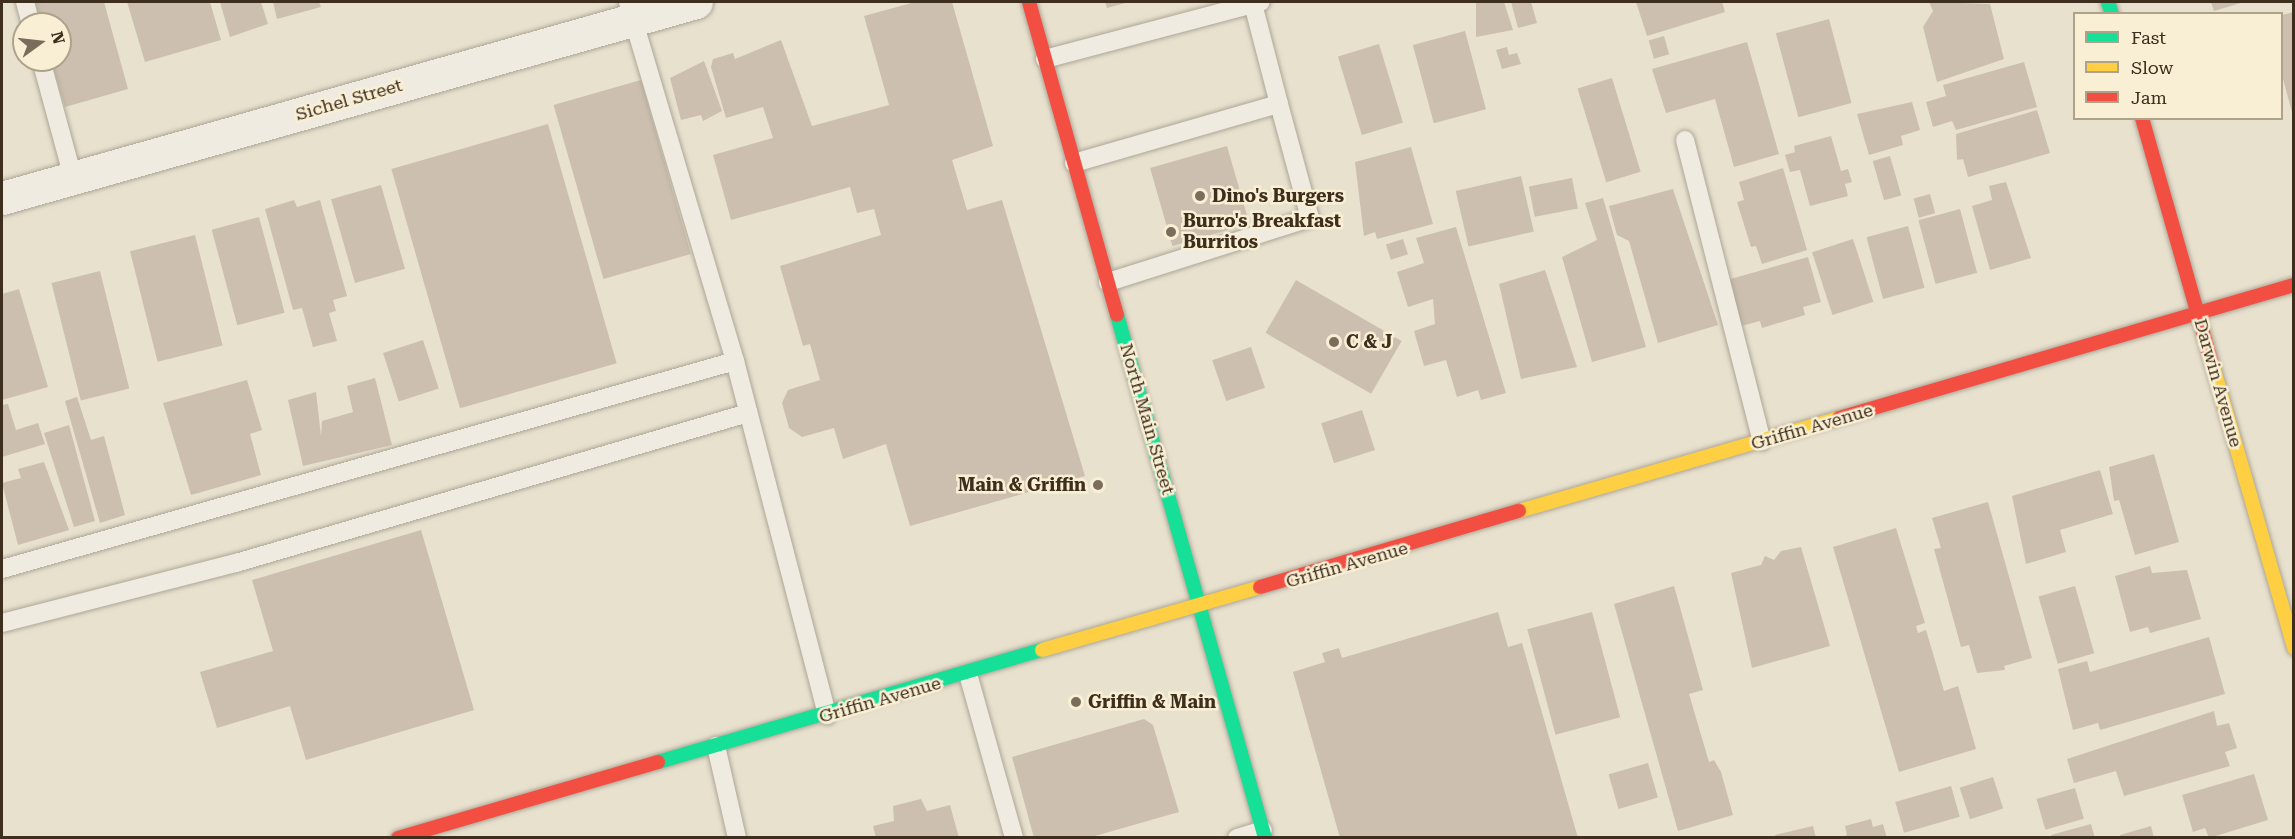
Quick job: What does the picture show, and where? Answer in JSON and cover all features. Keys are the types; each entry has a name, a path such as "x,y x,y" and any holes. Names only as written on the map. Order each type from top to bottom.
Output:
{"main road":[{"name":"North Main Street","path":"1029,2 1264,834"},
{"name":"Darwin Avenue","path":"2143,120 2294,648"},
{"name":"Griffin Avenue","path":"398,837 1200,608 2294,285"}],"street":[{"name":"Sichel Street","path":"2,198 631,10 696,2"}],"lane":[{"path":"1045,60 1247,4 1280,104 1310,219 1108,282"},
{"path":"631,10 735,361 827,715"},
{"path":"44,72 73,178"},
{"path":"1074,163 1280,104"},
{"path":"1685,140 1762,441"},
{"path":"2,569 735,361"},
{"path":"2,623 236,563 748,413"},
{"path":"968,674 1014,837"},
{"path":"716,746 737,837"},
{"path":"1237,837 1264,834"}],"building":[{"path":"35,2 104,2 128,89 65,107 55,72 72,72 72,12 38,12"},
{"path":"127,2 210,2 221,40 145,62"},
{"path":"220,2 261,2 268,24 230,37"},
{"path":"273,2 319,2 321,7 277,19"},
{"path":"915,2 952,2 993,146 952,160 967,210 1002,200 1085,476 910,526 886,444 843,459 834,428 802,437 789,428 782,403 788,390 820,380 810,344 803,346 780,266 881,235 874,209 857,213 850,187 731,220 713,155 773,138 763,107 726,118 711,67 713,59 733,53 735,59 781,40 812,126 889,105 864,16"},
{"path":"1105,2 1129,2 1107,8"},
{"path":"1476,2 1504,2 1513,30 1476,37"},
{"path":"1511,2 1531,2 1537,23 1518,28"},
{"path":"1636,2 1722,2 1725,12 1647,36"},
{"path":"1929,2 1990,4 2004,59 1937,82 1923,27 1933,11"},
{"path":"2211,2 2244,2 2214,11"},
{"path":"2294,12 2294,116 2283,79 2283,15"},
{"path":"1829,19 1852,103 1798,117 1776,33"},
{"path":"1465,31 1486,109 1434,123 1413,45"},
{"path":"1664,36 1669,54 1654,59 1649,40"},
{"path":"1747,42 1779,154 1734,167 1715,99 1666,113 1652,69"},
{"path":"1379,44 1403,122 1362,135 1338,57"},
{"path":"1507,47 1509,55 1517,53 1521,64 1502,69 1496,50"},
{"path":"704,61 722,111 703,121 701,115 681,120 670,78"},
{"path":"2024,62 2037,107 1956,130 1952,121 1933,127 1926,102 1946,96 1943,85"},
{"path":"1612,78 1641,172 1606,182 1578,89"},
{"path":"641,80 691,254 603,279 554,105"},
{"path":"1912,102 1920,130 1901,136 1903,145 1869,155 1857,114"},
{"path":"2037,110 2050,153 1968,177 1963,159 1957,160 1956,134"},
{"path":"548,124 617,363 460,408 391,169"},
{"path":"1831,136 1841,171 1848,169 1852,182 1845,184 1848,196 1810,206 1800,170 1790,172 1785,155 1795,152 1794,146"},
{"name":"Dino's Burgers","path":"1227,146 1249,224 1172,246 1150,168"},
{"path":"1411,147 1433,224 1377,239 1375,232 1364,236 1355,162"},
{"path":"1890,156 1901,195 1884,200 1873,161"},
{"path":"1783,168 1807,250 1762,264 1756,246 1751,247 1737,202 1744,200 1739,182"},
{"path":"1521,176 1534,232 1469,247 1456,191"},
{"path":"1572,178 1578,208 1535,217 1529,186"},
{"path":"2006,182 2031,258 1990,270 1972,206 1992,200 1989,186"},
{"path":"381,185 405,269 355,283 331,199"},
{"path":"1673,189 1718,325 1658,343 1629,241 1617,235 1609,206"},
{"path":"1930,194 1935,213 1919,218 1914,198"},
{"path":"1603,198 1646,347 1592,362 1562,257 1597,240 1585,203"},
{"path":"294,200 297,207 320,200 347,296 333,300 336,311 329,313 337,341 313,347 302,308 293,310 265,209"},
{"path":"1960,209 1977,273 1936,284 1918,220"},
{"path":"259,217 285,313 237,325 212,230"},
{"path":"1908,226 1925,288 1883,299 1866,237"},
{"path":"1456,227 1506,393 1481,400 1478,390 1457,397 1446,360 1424,366 1414,331 1435,324 1433,299 1408,307 1397,272 1424,263 1416,238"},
{"path":"195,235 223,346 158,362 130,251"},
{"path":"1403,239 1408,254 1391,260 1386,245"},
{"path":"1853,239 1873,302 1832,315 1812,252"},
{"path":"1808,257 1821,302 1803,307 1805,315 1762,328 1760,321 1741,326 1727,280"},
{"path":"1545,270 1577,367 1521,379 1499,284"},
{"path":"100,271 129,388 81,401 51,283"},
{"path":"1296,280 1402,341 1371,394 1266,333"},
{"path":"19,289 48,387 2,400 2,294"},
{"path":"423,340 439,389 399,401 383,353"},
{"path":"1251,347 1265,388 1226,401 1212,360"},
{"path":"375,378 392,445 303,466 288,400 316,392 321,436 322,421 353,412 347,386"},
{"path":"247,380 262,430 250,434 261,475 191,495 163,403"},
{"path":"77,397 91,440 104,436 125,515 100,523 65,401"},
{"path":"8,404 16,430 38,423 45,444 2,457 2,405"},
{"path":"1362,410 1375,450 1334,463 1321,423"},
{"path":"69,425 95,521 74,527 44,433"},
{"path":"2154,454 2179,542 2135,555 2119,500 2114,501 2109,467"},
{"path":"44,462 69,530 18,545 2,483 21,478 18,469"},
{"path":"2100,470 2113,514 2060,530 2066,552 2026,564 2012,496"},
{"path":"1988,502 2032,658 2004,666 2005,670 1977,673 1969,645 1961,647 1934,549 1941,548 1932,518"},
{"path":"1896,528 1925,623 1916,626 1918,633 1926,630 1944,691 1958,686 1976,749 1899,772 1833,547"},
{"path":"421,530 474,710 306,760 290,706 217,728 200,672 273,651 252,580"},
{"path":"1801,547 1830,646 1752,668 1731,573 1761,565 1765,556 1774,560 1781,551"},
{"path":"2150,566 2152,573 2187,570 2201,619 2150,633 2148,627 2130,632 2115,576"},
{"path":"1674,586 1703,690 1689,694 1709,762 1714,760 1721,772 1733,815 1678,831 1614,604"},
{"path":"2075,586 2094,653 2058,664 2038,596"},
{"path":"1498,612 1508,647 1522,643 1578,838 1340,838 1293,672 1325,662 1322,653 1339,648 1342,658"},
{"path":"1592,612 1620,717 1555,735 1527,629"},
{"path":"2209,637 2225,694 2100,730 2098,723 2073,730 2058,669 2087,661 2090,672"},
{"path":"2214,711 2217,726 2229,723 2237,748 2225,752 2230,766 2124,796 2116,771 2074,783 2067,759"},
{"path":"1144,719 1153,725 1179,812 1088,838 1034,838 1012,757"},
{"path":"1648,763 1658,798 1619,809 1609,774"},
{"path":"2254,774 2268,820 2209,838 2205,828 2193,832 2182,795"},
{"path":"1993,777 2003,808 1970,819 1960,788"},
{"path":"1951,786 1960,817 1904,833 1895,802"},
{"path":"2075,788 2084,819 2045,830 2037,799"},
{"path":"921,799 927,811 950,805 959,838 876,838 873,826 894,821 893,806"},
{"path":"1871,819 1873,827 1883,824 1887,838 1841,838 1847,835 1845,826"},
{"path":"2091,824 2095,838 2052,838 2051,835"},
{"path":"1813,826 1816,838 1776,838 1775,835"},
{"path":"2151,826 2154,838 2121,838 2120,835"}],"traffic: fast":[{"path":"2108,2 2111,12"},
{"path":"1117,315 1265,838"},
{"path":"658,762 1042,650"}],"traffic: slow":[{"path":"2212,363 2294,648"},
{"path":"1519,511 1839,418"},
{"path":"1042,650 1260,587"}],"traffic: jam":[{"path":"1029,2 1117,315"},
{"path":"2143,120 2212,363"},
{"path":"1839,418 2294,285"},
{"path":"1260,587 1519,511"},
{"path":"398,838 658,762"}],"place":[{"name":"Dino's Burgers","path":"1200,196"},
{"name":"Burro's Breakfast Burritos","path":"1171,232"},
{"name":"C & J","path":"1334,342"},
{"name":"Main & Griffin","path":"1098,485"},
{"name":"Griffin & Main","path":"1076,702"}]}
